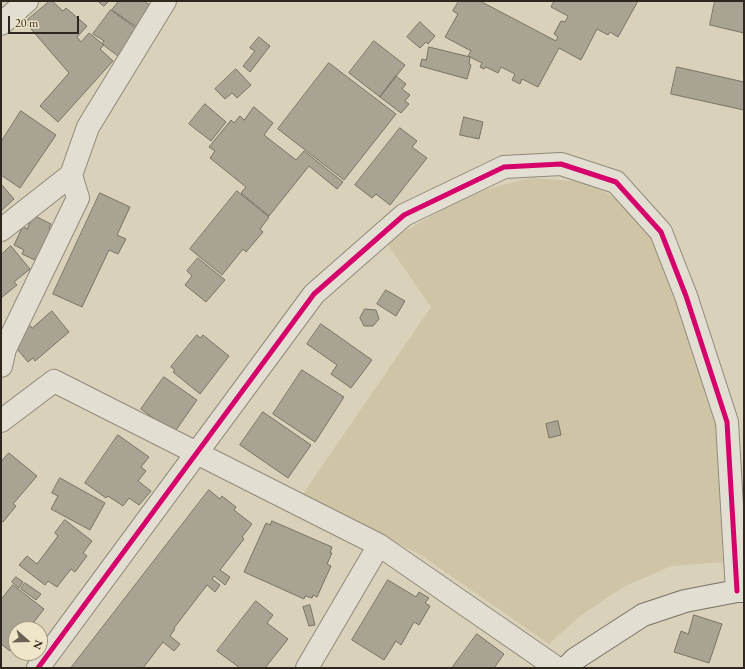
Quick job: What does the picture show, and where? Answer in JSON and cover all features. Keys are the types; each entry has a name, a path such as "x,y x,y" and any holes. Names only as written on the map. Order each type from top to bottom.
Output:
{"street":[{"path":"1,24 27,1"},
{"path":"1,230 71,175 88,128 165,1"},
{"path":"38,668 314,294 404,215 504,167 561,164 616,182 661,232 686,296 727,422 741,591 685,601 643,615 575,659 566,668"},
{"path":"1,366 5,349 78,198 71,175"},
{"path":"1,421 54,381 196,454 379,545 557,668"},
{"path":"307,668 379,545"}],"shaded area":[{"path":"531,178 586,182 634,209 666,252 716,424 723,562 671,566 623,587 580,616 549,644 421,555 303,494 431,307 386,242 472,193"}],"building":[{"path":"50,1 52,1 63,11 66,8 87,26 77,37 81,42 89,33 104,45 100,49 113,61 58,122 40,106 69,73 25,22"},
{"path":"98,1 109,1 104,6"},
{"path":"119,1 144,1 153,7 138,28 112,10"},
{"path":"459,1 480,1 556,41 558,37 554,34 561,21 565,22 568,16 551,7 554,1 638,1 618,37 610,32 608,35 597,29 581,60 559,48 538,87 522,79 520,84 512,80 515,74 501,67 498,73 486,67 484,69 480,67 482,63 468,56 471,51 445,37 458,14 453,11"},
{"path":"715,1 744,1 744,33 710,25"},
{"path":"111,10 137,29 118,56 102,44 104,41 93,34"},
{"path":"420,22 435,36 428,44 426,42 420,48 407,37"},
{"path":"259,37 270,46 250,72 243,66 255,51 250,48"},
{"path":"374,41 405,65 380,97 349,73"},
{"path":"429,47 470,57 469,64 471,65 467,79 420,66 422,59 426,60"},
{"path":"329,63 396,114 344,180 278,129"},
{"path":"677,67 744,82 744,110 671,94"},
{"path":"236,69 251,85 237,98 232,93 225,99 215,89"},
{"path":"396,76 406,84 402,89 410,95 405,101 409,104 401,113 380,97"},
{"path":"205,104 226,122 211,141 189,124"},
{"path":"254,107 273,123 264,135 296,160 304,151 343,182 337,189 309,166 269,216 241,193 246,187 210,158 215,151 209,147 231,120 234,123 240,116 244,120"},
{"path":"21,111 56,135 20,188 1,175 1,142"},
{"path":"464,117 483,122 479,139 460,135"},
{"path":"400,128 417,141 412,147 427,158 390,205 376,194 372,198 355,185"},
{"path":"1,184 14,199 1,211"},
{"path":"237,191 269,217 260,229 263,232 246,252 243,249 222,275 190,249"},
{"path":"100,193 130,207 117,235 126,239 118,254 109,250 82,307 53,294"},
{"path":"33,215 51,224 49,228 52,230 37,261 22,254 24,250 14,245 23,226 27,229"},
{"path":"11,246 30,269 14,282 17,285 1,298 1,255"},
{"path":"198,258 225,280 206,302 185,285 192,276 187,271"},
{"path":"386,290 405,301 396,316 377,304"},
{"path":"365,309 376,310 379,319 373,326 364,326 360,318"},
{"path":"52,311 69,332 35,361 33,358 28,362 13,344 28,323 32,328"},
{"path":"321,324 372,360 351,388 331,374 337,365 307,344"},
{"path":"197,335 200,338 203,335 229,356 200,394 173,372 175,370 171,367"},
{"path":"302,370 344,397 315,442 273,414"},
{"path":"164,377 197,400 174,433 141,409"},
{"path":"263,412 311,445 288,478 240,445"},
{"path":"558,421 561,435 549,438 546,424"},
{"path":"118,435 149,457 141,467 146,471 138,481 151,491 139,505 129,498 123,506 108,496 106,498 85,483"},
{"path":"9,453 37,476 13,504 16,506 3,522 1,521 1,462"},
{"path":"60,478 105,503 90,530 51,509 58,496 52,493"},
{"path":"209,490 220,499 222,496 236,507 234,510 252,524 242,537 244,539 220,570 230,577 225,585 214,576 212,579 220,585 215,592 207,585 174,628 175,629 170,636 180,644 174,651 163,642 143,668 71,668"},
{"path":"65,520 92,541 83,553 87,556 75,572 71,569 57,587 48,581 45,585 19,565 27,556 37,564 58,536 55,533"},
{"path":"272,521 332,547 330,553 332,553 327,564 331,566 317,597 313,595 312,598 305,596 304,599 244,572 266,523 270,525"},
{"path":"16,577 23,582 19,588 12,582"},
{"path":"388,580 416,597 419,592 429,598 425,603 430,606 419,625 414,622 401,645 396,641 384,660 352,640"},
{"path":"25,583 41,594 36,600 21,589"},
{"path":"13,585 44,609 35,621 8,621 8,649 1,644 1,600"},
{"path":"256,601 273,615 267,623 288,639 265,668 240,668 217,651"},
{"path":"310,605 315,625 309,626 303,607"},
{"path":"694,615 722,624 709,663 674,652 681,631 688,634"},
{"path":"477,634 504,654 494,668 452,668"}],"cycle path":[{"path":"38,668 314,294 404,215 504,167 561,164 616,182 661,232 686,296 727,422 737,591"}]}
